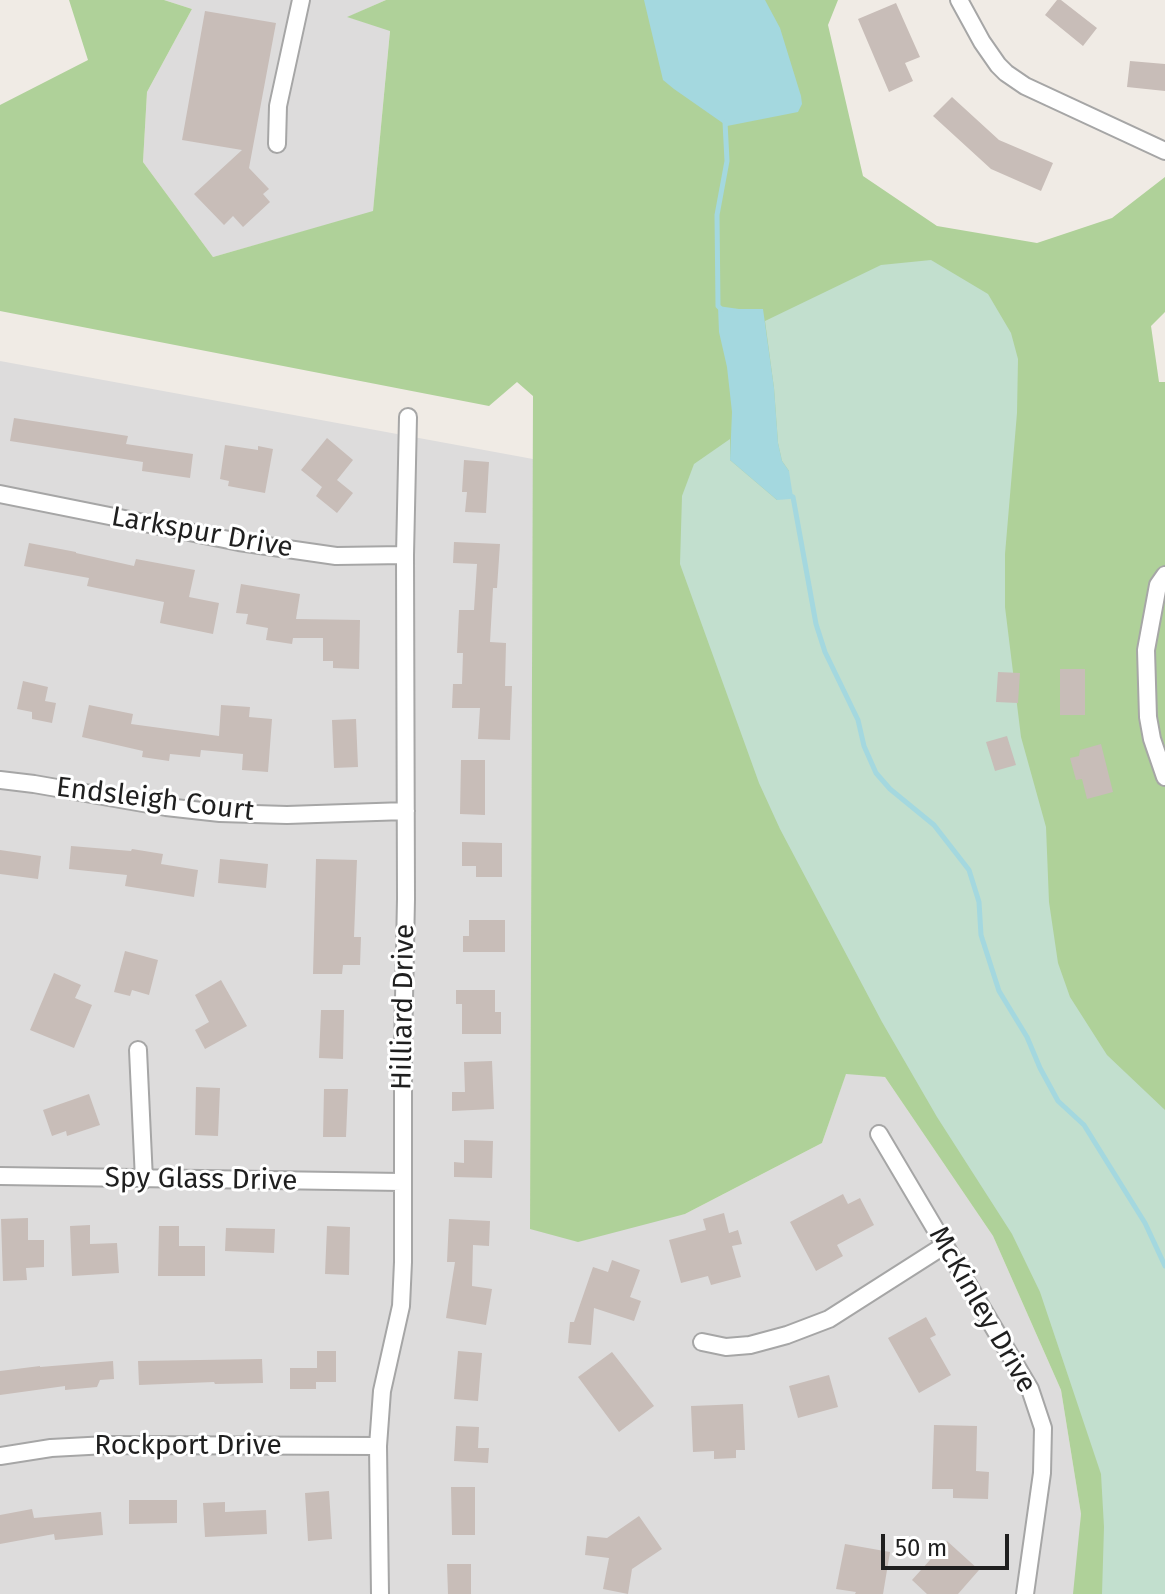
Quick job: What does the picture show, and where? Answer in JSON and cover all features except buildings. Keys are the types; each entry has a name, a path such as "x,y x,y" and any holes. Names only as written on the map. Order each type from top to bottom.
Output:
{"street":[{"path":"277,144 278,106 301,0"},
{"path":"959,0 982,42 1006,73 1025,86 1165,151"},
{"name":"Hilliard Drive","path":"380,1594 378,1446 382,1391 402,1297 408,417"},
{"name":"Larkspur Drive","path":"0,494 239,542 336,556 405,555"},
{"path":"1165,575 1158,585 1146,650 1148,717 1165,777"},
{"name":"Endsleigh Court","path":"0,780 220,813 287,815 406,811"},
{"path":"138,1050 144,1180"},
{"name":"McKinley Drive","path":"879,1134 1030,1389 1043,1428 1042,1473 1025,1594"},
{"name":"Spy Glass Drive","path":"0,1176 402,1182"},
{"path":"702,1342 726,1347 750,1345 829,1319 945,1245"},
{"name":"Rockport Drive","path":"0,1456 51,1448 107,1445 378,1446"}],"shaded area":[{"path":"164,0 386,0 348,17 390,30 373,212 213,257 143,162 147,92 192,9"},
{"path":"0,361 533,459 530,1229 685,1214 822,1143 846,1073 885,1077 993,1236 1061,1390 1081,1514 1077,1594 0,1594"}],"green space":[{"path":"69,0 164,0 192,9 147,92 143,162 213,257 373,211 390,31 347,17 386,0 838,0 828,25 863,176 937,226 1037,243 1112,218 1165,177 1165,312 1151,326 1159,382 1165,382 1165,1594 1073,1594 1081,1514 1061,1390 993,1236 885,1077 846,1074 822,1143 685,1214 578,1242 530,1229 533,396 517,382 489,406 0,311 0,105 88,60"},
{"path":"931,260 988,294 1011,333 1018,359 1017,413 1005,554 1005,607 1021,737 1046,827 1049,902 1058,963 1070,997 1107,1055 1165,1110 1165,1594 1102,1594 1104,1527 1101,1474 1040,1292 1012,1234 937,1117 882,1022 780,829 759,783 680,564 682,496 694,464 730,439 730,460 777,500 789,471 782,461 778,443 765,321 881,265"}],"water":[{"path":"644,0 765,0 780,28 801,96 802,104 798,112 727,126 674,89 663,80"},
{"path":"718,306 763,309 778,443 782,461 789,471 793,497 790,499 777,500 730,460 732,412 719,332"}],"waterway":[{"path":"721,309 718,306 717,215 727,161 725,122"},
{"path":"789,495 793,497 816,624 825,652 858,720 864,746 876,773 890,789 934,825 969,870 979,902 981,935 999,991 1027,1037 1058,1101 1084,1125 1145,1223 1165,1266"}]}
